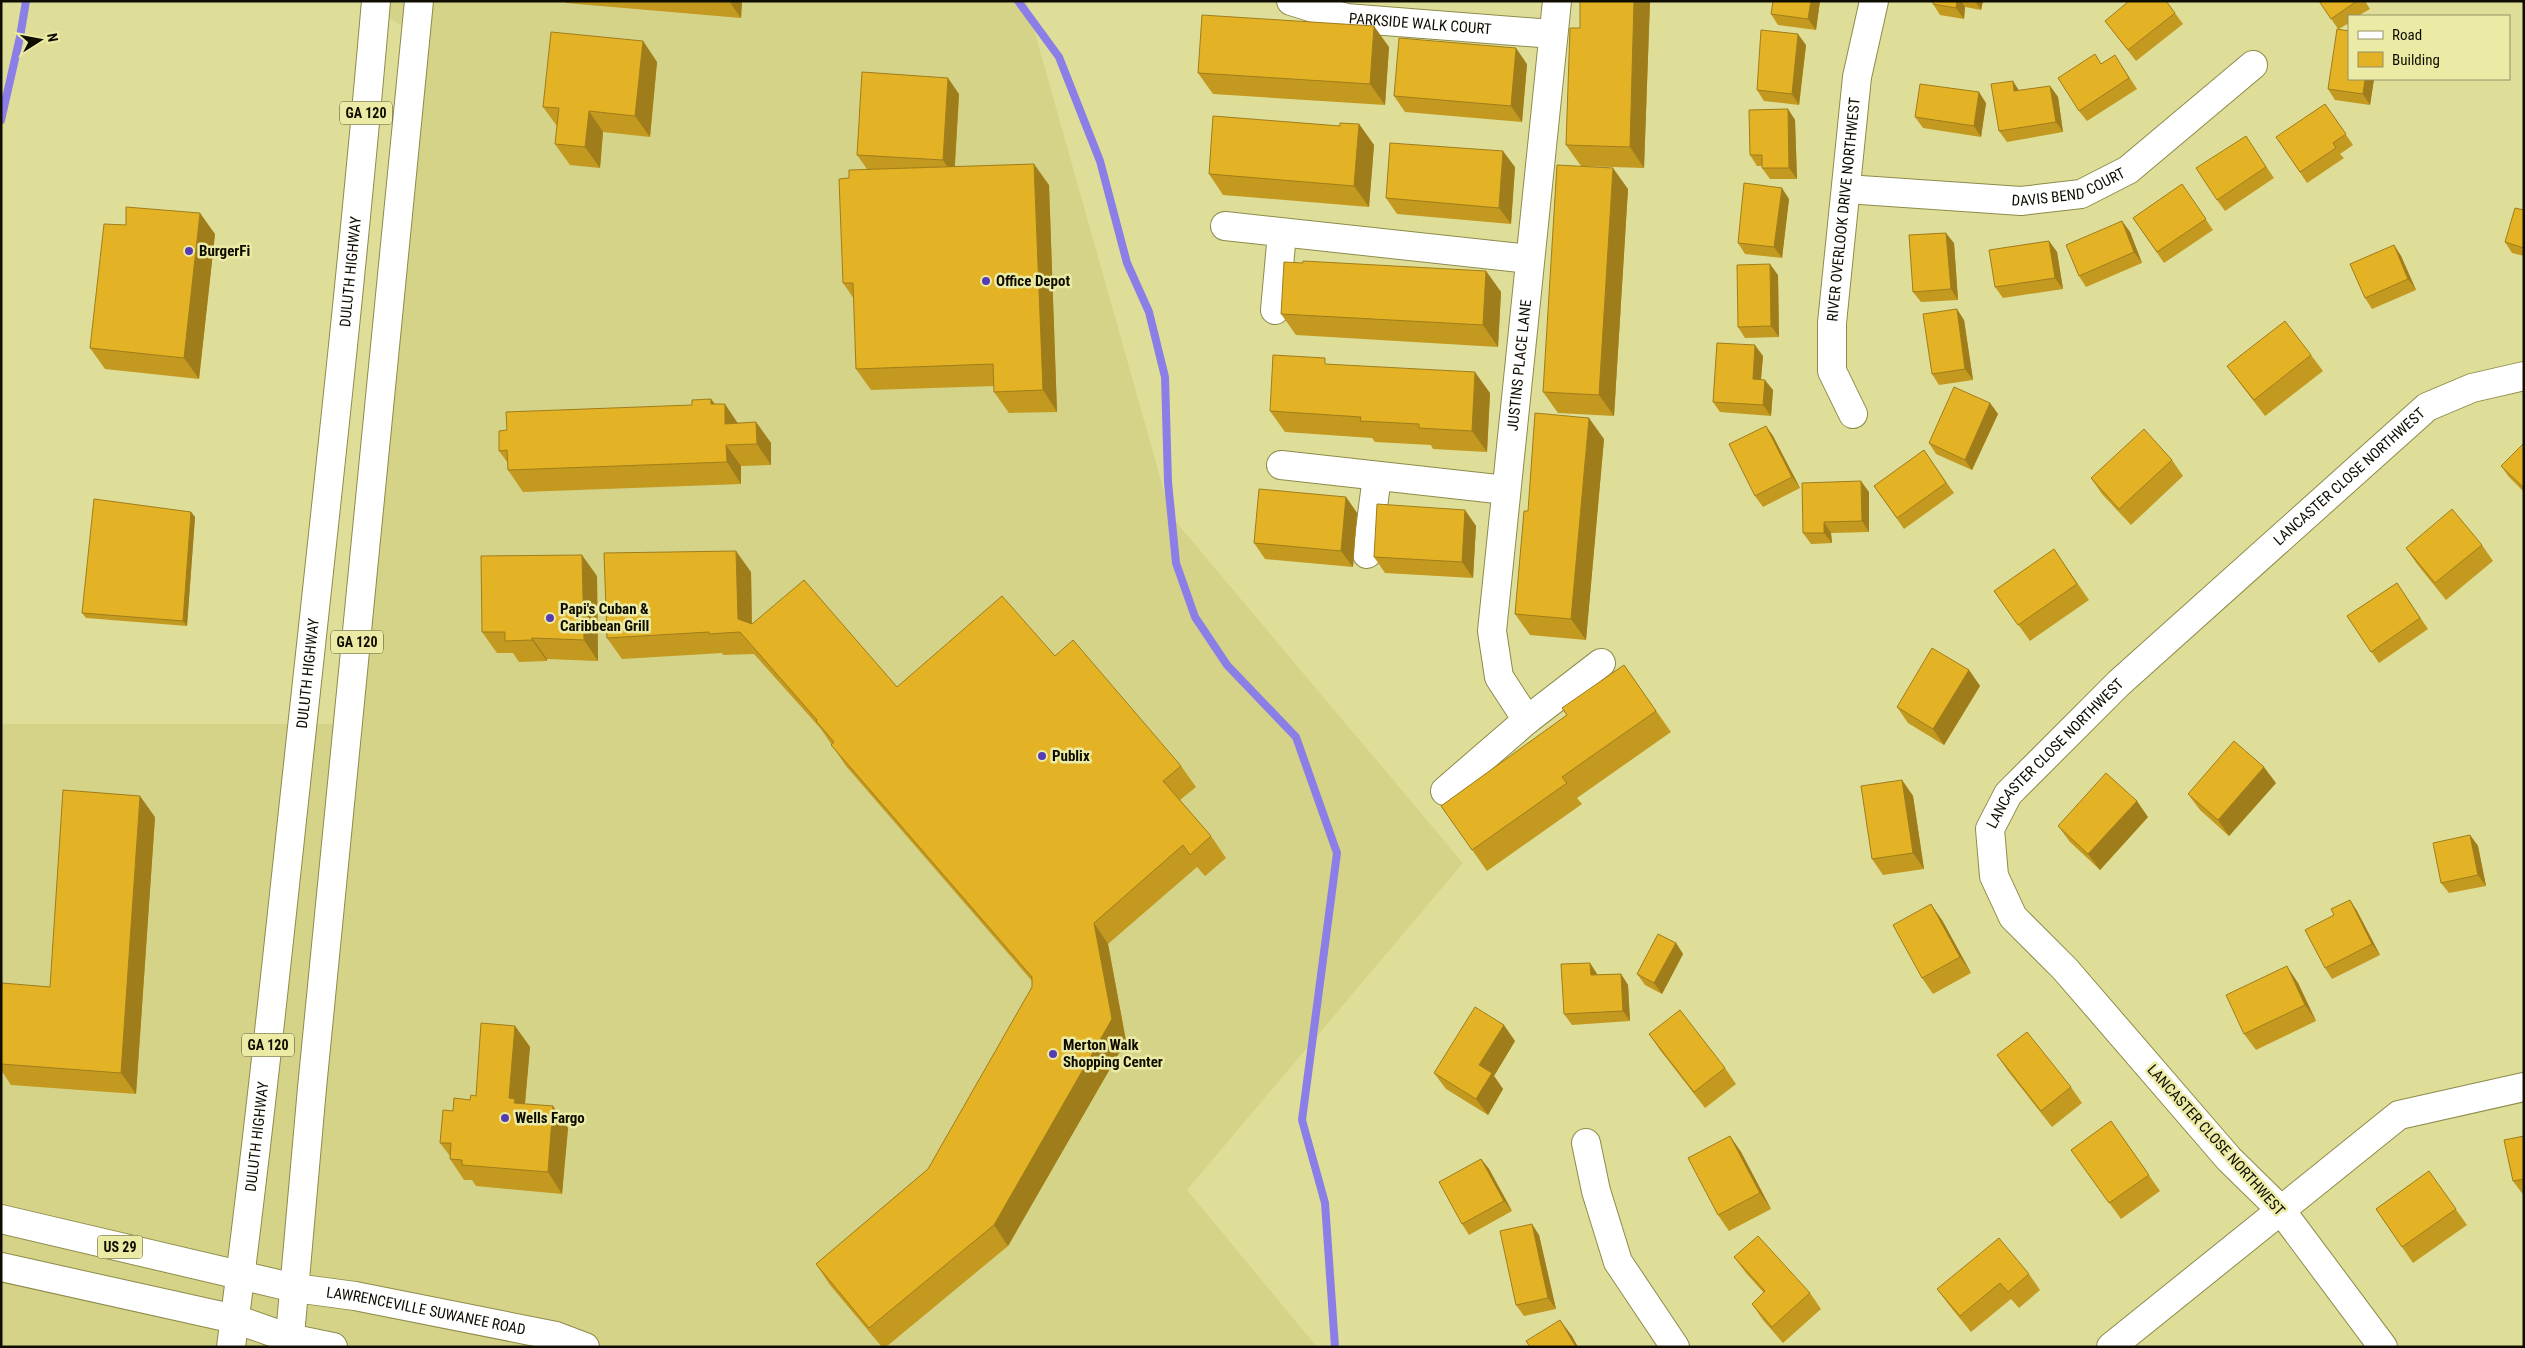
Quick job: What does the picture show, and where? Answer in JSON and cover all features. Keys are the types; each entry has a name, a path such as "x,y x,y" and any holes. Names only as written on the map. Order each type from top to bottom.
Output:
{"street":[{"name":"DULUTH HIGHWAY","path":"231,1347 249,1216 295,815 376,1"},
{"name":"GA 120","path":"289,1342 419,1"},
{"name":"PARKSIDE WALK COURT","path":"1290,1 1346,18 1552,34"},
{"name":"JUSTINS PLACE LANE","path":"1527,720 1499,677 1492,631 1552,34 1557,1"},
{"name":"RIVER OVERLOOK DRIVE NORTHWEST","path":"1853,414 1832,371 1832,323 1857,77 1874,1"},
{"name":"DAVIS BEND COURT","path":"1846,189 2021,202 2081,194 2128,170 2253,65"},
{"path":"1225,226 1529,259"},
{"path":"1275,310 1282,233"},
{"name":"LANCASTER CLOSE NORTHWEST","path":"2384,1347 2280,1209 2229,1159 2065,969 2013,917 1994,876 1990,829 2008,794 2119,683 2427,407 2472,388 2524,376"},
{"path":"1281,465 1506,490"},
{"path":"1367,554 1377,476"},
{"path":"1444,790 1527,720 1601,663"},
{"path":"2111,1347 2399,1115 2524,1087"},
{"path":"1586,1143 1596,1191 1618,1262 1675,1347"},
{"name":"US 29","path":"1,1219 295,1288"},
{"path":"1,1267 235,1319 289,1342 333,1347"},
{"name":"LAWRENCEVILLE SUWANEE ROAD","path":"295,1288 355,1296 556,1336 585,1347"}],"shaded area":[{"path":"359,1 1026,1 1171,516 1463,863 1187,1190 1317,1347 1,1347 1,724 348,724 406,28"}],"building":[{"path":"1580,1 1634,1 1630,147 1566,145 1570,28 1580,28"},
{"path":"1773,1 1811,1 1808,19 1771,14"},
{"path":"1933,1 1957,1 1956,8 1933,4"},
{"path":"2129,1 2166,1 2175,13 2128,50 2105,21"},
{"path":"2319,1 2357,1 2331,19"},
{"path":"1202,15 1374,26 1370,84 1198,73"},
{"path":"2337,29 2348,31 2348,80 2365,80 2363,94 2328,89"},
{"path":"1761,30 1798,34 1792,94 1757,90"},
{"path":"551,32 643,41 635,116 589,111 585,147 555,144 559,108 543,107"},
{"path":"1399,38 1516,48 1511,106 1394,96"},
{"path":"2095,54 2101,64 2115,55 2129,78 2079,111 2058,78"},
{"path":"862,72 948,78 943,160 857,155"},
{"path":"2013,81 2014,91 2050,86 2056,122 1999,131 1991,84"},
{"path":"1920,84 1979,92 1974,126 1915,117"},
{"path":"2325,104 2346,134 2333,143 2336,148 2300,172 2276,137"},
{"path":"1788,109 1789,168 1762,168 1762,155 1750,155 1749,110"},
{"path":"1213,116 1340,126 1340,123 1359,124 1354,186 1209,174"},
{"path":"2246,136 2266,167 2217,200 2196,168"},
{"path":"1390,143 1503,151 1499,208 1386,198"},
{"path":"1034,164 1043,390 994,392 993,364 856,369 853,283 843,283 839,179 849,178 849,170"},
{"path":"1557,165 1613,168 1599,395 1543,392"},
{"path":"1744,183 1782,188 1774,247 1738,243"},
{"path":"2182,184 2206,219 2157,252 2133,218"},
{"path":"126,207 200,213 184,358 90,348 104,224 126,225"},
{"path":"2515,208 2524,210 2524,248 2505,242"},
{"path":"2122,221 2134,252 2079,276 2066,245"},
{"path":"1946,233 1951,289 1913,292 1909,235"},
{"path":"2049,241 2055,278 1995,287 1989,250"},
{"path":"2394,245 2408,279 2365,298 2350,264"},
{"path":"1303,261 1486,271 1483,325 1281,314 1284,262 1303,263"},
{"path":"1770,264 1771,326 1738,327 1737,265"},
{"path":"1957,309 1965,369 1932,374 1923,314"},
{"path":"2285,321 2311,355 2254,400 2227,366"},
{"path":"1717,343 1755,345 1753,379 1765,380 1763,405 1713,402"},
{"path":"1273,355 1325,358 1325,364 1475,372 1472,431 1419,428 1419,424 1360,421 1361,417 1270,411"},
{"path":"1954,387 1990,403 1965,460 1929,443"},
{"path":"711,399 711,404 725,404 725,424 756,422 757,444 726,445 727,462 508,470 507,450 499,451 499,431 507,430 506,412 692,405 692,400"},
{"path":"1535,413 1589,418 1571,619 1515,614 1524,511 1528,511"},
{"path":"1766,426 1792,477 1755,496 1729,444"},
{"path":"2144,429 2172,460 2119,509 2091,478"},
{"path":"2524,443 2524,488 2501,466"},
{"path":"1924,450 1946,483 1897,518 1874,486"},
{"path":"1861,481 1862,521 1824,522 1824,533 1803,533 1802,483"},
{"path":"1259,489 1346,497 1341,551 1254,543"},
{"path":"94,499 191,512 183,621 82,613"},
{"path":"1377,504 1465,510 1462,562 1374,557"},
{"path":"2452,509 2482,545 2435,583 2406,548"},
{"path":"2054,549 2077,584 2018,625 1994,591"},
{"path":"736,551 738,619 752,624 804,580 897,687 1002,596 1055,656 1073,640 1181,766 1163,781 1211,836 1190,855 1183,845 1094,923 1112,1019 994,1225 869,1328 816,1264 928,1169 1032,987 1032,977 831,745 834,742 817,720 740,632 607,638 604,553"},
{"path":"582,555 584,640 532,638 532,640 505,641 505,632 482,632 481,556"},
{"path":"2397,583 2420,618 2371,652 2347,616"},
{"path":"1932,648 1969,670 1933,729 1897,707"},
{"path":"1624,665 1656,711 1562,777 1567,783 1472,850 1441,806 1567,715 1562,708"},
{"path":"2234,741 2264,767 2218,820 2188,794"},
{"path":"2106,773 2137,801 2088,854 2058,826"},
{"path":"1902,780 1913,853 1872,859 1861,786"},
{"path":"63,790 140,796 121,1073 1,1064 2,983 50,987"},
{"path":"2470,835 2478,875 2441,883 2433,843"},
{"path":"2350,900 2372,944 2325,968 2305,930 2334,915 2331,909"},
{"path":"1931,904 1960,957 1922,978 1893,925"},
{"path":"1658,934 1676,943 1654,983 1637,974"},
{"path":"1590,963 1591,975 1621,974 1623,1011 1564,1014 1561,964"},
{"path":"2287,966 2305,1005 2244,1034 2226,995"},
{"path":"1475,1007 1504,1025 1479,1065 1492,1073 1476,1099 1434,1073"},
{"path":"1680,1010 1725,1068 1694,1092 1649,1034"},
{"name":"Wells Fargo","path":"481,1023 515,1026 509,1098 515,1099 514,1103 553,1106 548,1172 462,1165 462,1160 450,1159 451,1143 440,1143 443,1110 453,1111 454,1098 470,1100 471,1095 476,1096"},
{"path":"2027,1032 2071,1087 2041,1111 1997,1055"},
{"path":"2111,1121 2149,1175 2109,1203 2071,1150"},
{"path":"1730,1136 1760,1193 1718,1215 1688,1158"},
{"path":"2524,1136 2524,1179 2513,1181 2504,1140"},
{"path":"1481,1159 1504,1201 1462,1224 1439,1182"},
{"path":"2429,1171 2456,1209 2402,1247 2376,1209"},
{"path":"1532,1224 1548,1298 1516,1305 1500,1231"},
{"path":"1758,1236 1810,1293 1772,1327 1752,1304 1765,1291 1734,1257"},
{"path":"1999,1238 2029,1274 2008,1292 2000,1283 1960,1316 1937,1289"},
{"path":"1560,1320 1576,1347 1530,1347 1526,1341"}],"waterway":[{"path":"1,120 20,37 26,1"},
{"path":"1018,1 1059,57 1100,161 1127,263 1149,312 1165,377 1168,482 1176,563 1195,617 1227,665 1296,737 1337,853 1302,1120 1325,1203 1335,1347"}],"place":[{"name":"BurgerFi","path":"189,251"},
{"name":"Office Depot","path":"986,281"},
{"name":"Papi's Cuban & Caribbean Grill","path":"550,618"},
{"name":"Publix","path":"1042,756"},
{"name":"Merton Walk Shopping Center","path":"1053,1054"},
{"name":"Wells Fargo","path":"505,1118"}]}
